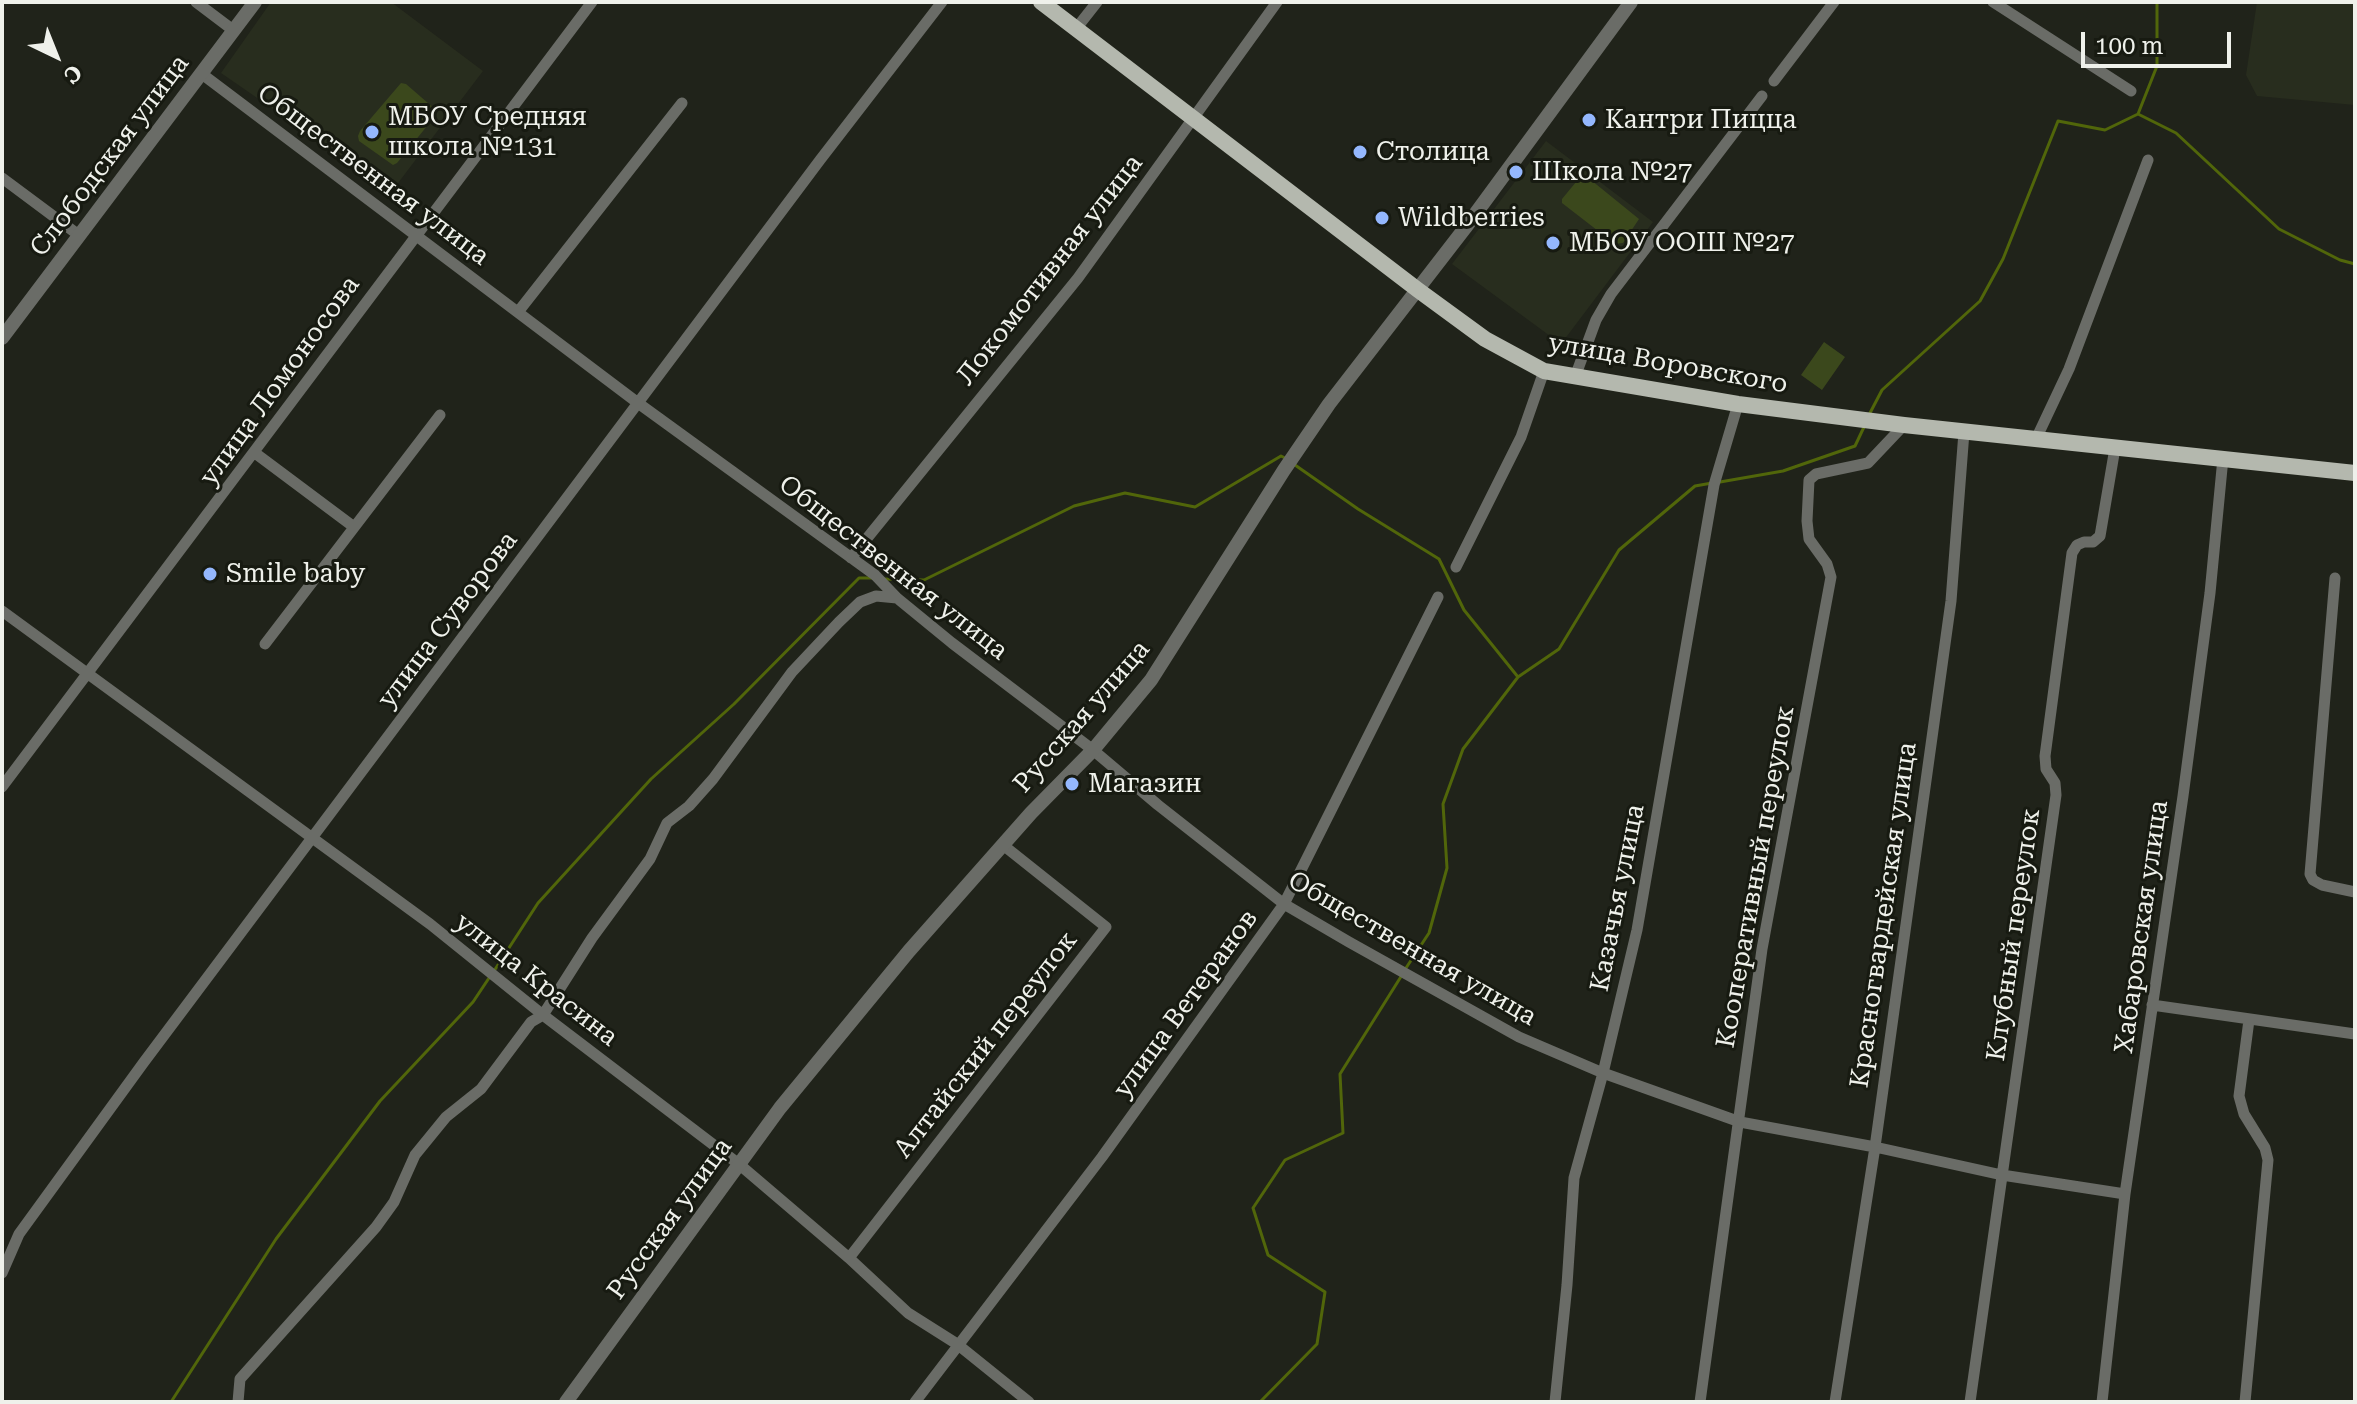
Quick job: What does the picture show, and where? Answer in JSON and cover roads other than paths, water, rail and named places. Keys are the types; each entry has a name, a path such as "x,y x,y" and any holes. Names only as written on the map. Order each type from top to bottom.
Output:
{"main road":[{"name":"улица Воровского","path":"1041,2 1418,290 1485,339 1544,371 1738,404 1904,425 2355,473"}],"street":[{"path":"196,2 233,30"},
{"name":"Слободская улица","path":"2,338 255,2"},
{"name":"улица Ломоносова","path":"2,787 592,2"},
{"name":"улица Суворова","path":"2,1273 19,1234 144,1062 942,2"},
{"path":"1075,30 1097,2"},
{"name":"Локомотивная улица","path":"851,558 1078,278 1277,2"},
{"name":"Русская улица","path":"566,1402 780,1108 909,951 1093,750 1159,669 1329,404 1418,290 1631,2"},
{"path":"1774,81 1834,2"},
{"path":"1993,2 2131,91"},
{"name":"Общественная улица","path":"202,74 638,403 875,575 897,598 1284,904 1519,1037 1603,1073 1740,1122 2002,1175 2125,1194"},
{"path":"1575,377 1596,320 1611,294 1762,96"},
{"path":"518,312 682,103"},
{"path":"2036,439 2069,369 2148,160"},
{"path":"2,178 80,236"},
{"path":"1456,567 1521,437 1544,371"},
{"name":"Казачья улица","path":"1555,1402 1574,1178 1637,930 1714,485 1738,404"},
{"path":"265,644 440,415"},
{"name":"Кооперативный переулок","path":"1700,1402 1762,949 1831,577 1827,564 1809,539 1809,480 1816,474 1868,463 1904,425"},
{"name":"Красногвардейская улица","path":"1835,1402 1875,1147 1951,601 1964,432"},
{"name":"Клубный переулок","path":"1970,1402 2056,795 2055,783 2046,769 2045,756 2072,553 2077,545 2093,542 2100,536 2115,448"},
{"path":"255,453 354,527"},
{"name":"Хабаровская улица","path":"2102,1402 2125,1194 2208,608 2223,458"},
{"path":"2335,578 2310,867 2313,880 2355,892"},
{"path":"238,1402 240,1379 376,1227 394,1202 415,1155 446,1117 481,1089 531,1022 543,1015 592,938 650,859 667,823 689,806 713,779 792,672 860,602 876,596 897,598"},
{"name":"улица Ветеранов","path":"915,1402 1102,1157 1284,904 1438,597"},
{"name":"улица Красина","path":"2,611 430,924 543,1015 740,1165 908,1313 957,1344 1029,1402"},
{"name":"Алтайский переулок","path":"849,1258 1106,927 1003,845"},
{"path":"2152,1005 2355,1034"},
{"path":"2245,1402 2268,1160 2265,1148 2244,1114 2239,1096 2249,1020"}],"waterway":[{"path":"2157,2 2157,66 2138,114 2176,133 2279,229 2340,260 2355,264"},
{"path":"1870,413 1882,390 1980,301 2003,259 2058,121 2105,130 2138,114"},
{"path":"1720,482 1783,471 1855,446 1864,427"},
{"path":"884,579 924,580 1074,506 1125,493 1195,507 1281,456 1285,458"},
{"path":"1295,465 1358,509 1439,559 1464,610 1518,677"},
{"path":"1406,968 1429,933 1447,868 1443,804 1463,749 1518,677 1559,649 1619,550 1695,486 1712,483"},
{"path":"494,971 538,903 651,779 734,704 859,578 873,578"},
{"path":"1260,1402 1317,1344 1325,1292 1268,1255 1253,1208 1285,1160 1343,1133 1340,1074 1402,975"},
{"path":"171,1402 276,1239 380,1101 473,1002 489,978"}],"place":[{"name":"Кантри Пицца","path":"1589,120"},
{"name":"МБОУ Средняя школа №131","path":"372,132"},
{"name":"Столица","path":"1360,152"},
{"name":"Школа №27","path":"1516,172"},
{"name":"Wildberries","path":"1382,218"},
{"name":"МБОУ ООШ №27","path":"1553,243"},
{"name":"Smile baby","path":"210,574"},
{"name":"Магазин","path":"1072,784"}]}
